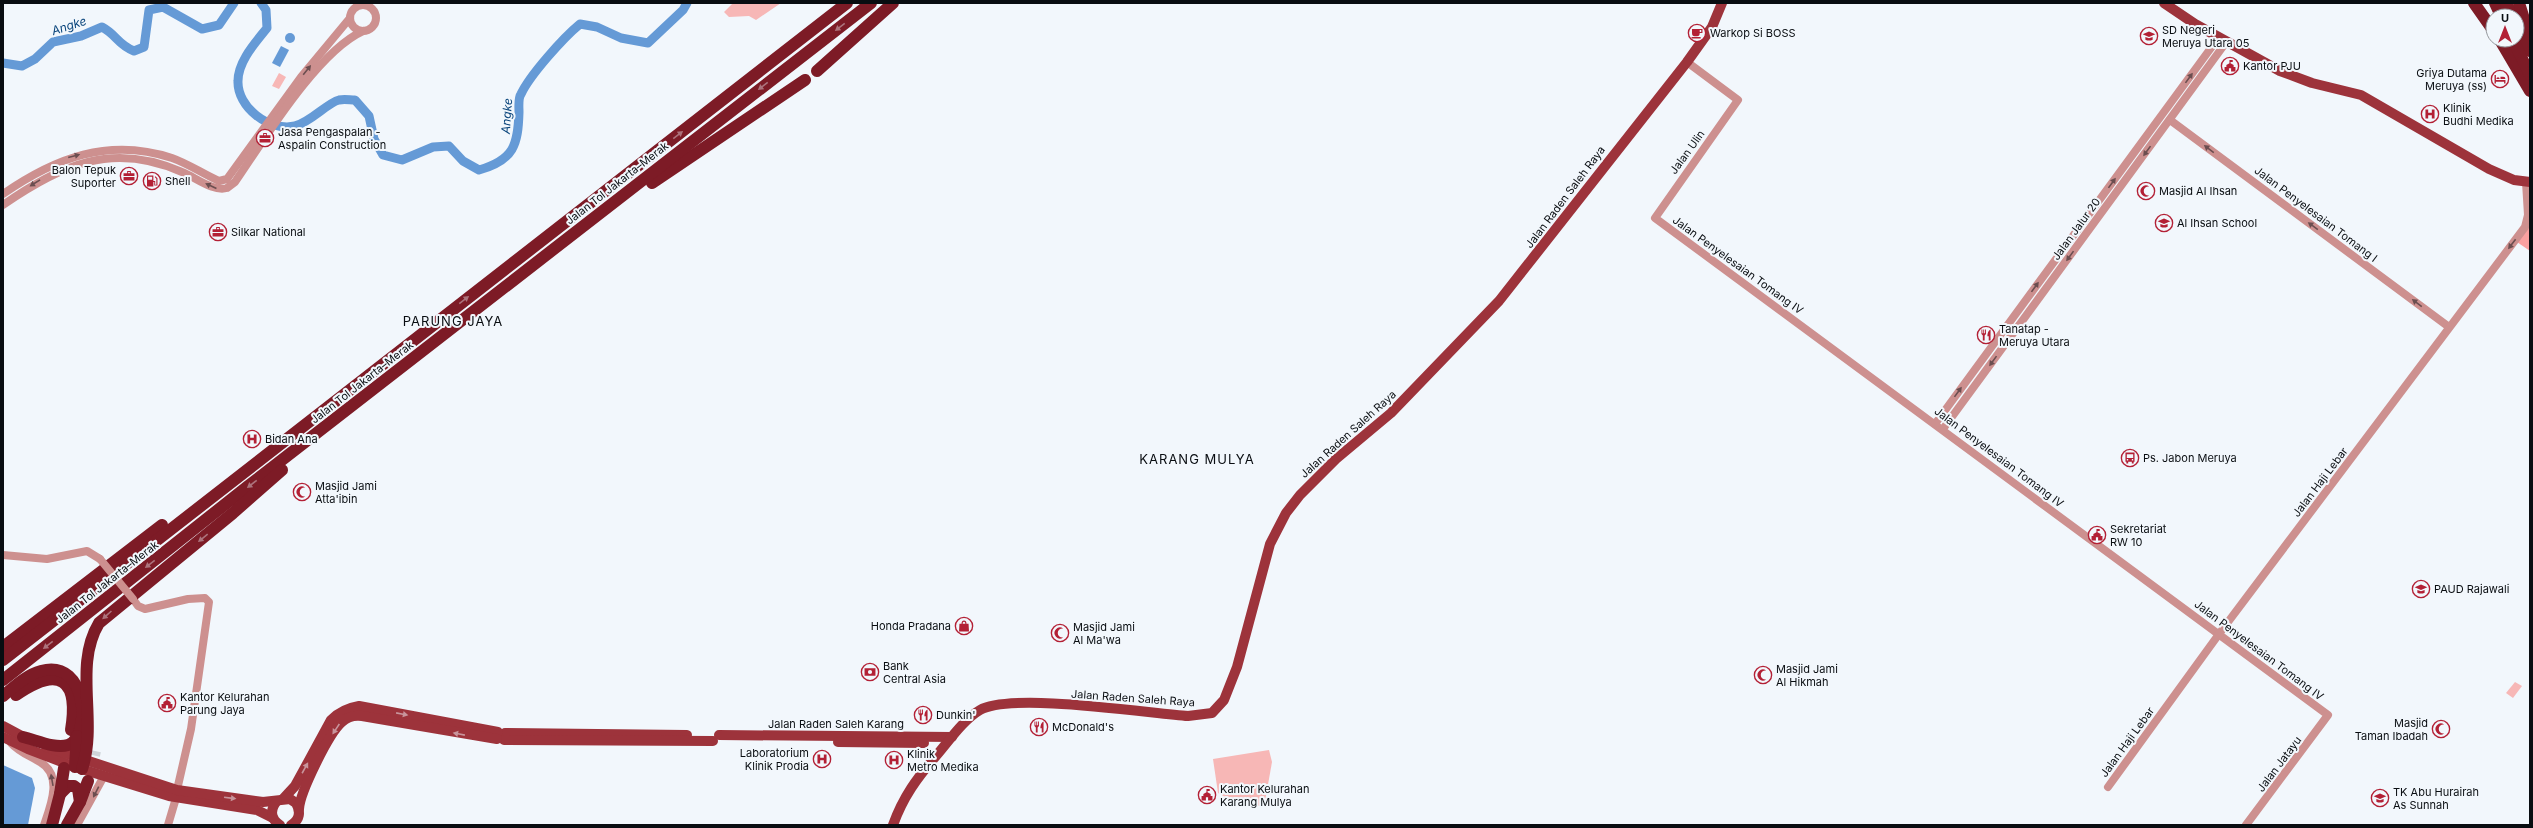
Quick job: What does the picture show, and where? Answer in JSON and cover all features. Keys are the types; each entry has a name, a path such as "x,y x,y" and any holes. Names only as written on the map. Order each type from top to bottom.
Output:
{"highway":[{"name":"Jalan Tol Jakarta–Merak","path":"3,660 125,563 230,484 847,3"},
{"name":"Jalan Tol Jakarta–Merak","path":"3,680 316,433 871,3"},
{"path":"817,71 893,3"},
{"path":"2474,3 2485,19"},
{"path":"2519,3 2530,38"},
{"path":"2525,41 2530,51"},
{"path":"2505,48 2530,90"},
{"path":"2517,48 2530,75"},
{"path":"52,825 60,794 76,765 89,735 86,664 92,635 105,616 233,514 279,472 542,265 669,170 805,80"},
{"path":"3,647 185,509 230,484"},
{"path":"49,611 125,563"},
{"path":"88,652 92,663 95,751"},
{"path":"3,696 33,674 47,670 61,672 73,680 81,696 72,743 63,746 23,737"},
{"path":"3,704 36,682 47,678 58,680 68,688 73,697 74,704 76,765"},
{"path":"66,825 80,802 88,781"},
{"path":"60,794 68,786 74,786 78,789 80,802"}],"main road":[{"name":"Jalan Raden Saleh Raya","path":"894,825 906,794 949,741 981,710 1006,703 1062,705 1188,716 1215,711 1229,690 1270,544 1286,513 1300,495 1336,459 1397,407 1499,301 1687,62 1712,27 1722,3"},
{"path":"2164,3 2223,39 2298,79 2360,94 2378,102 2489,168 2510,178 2528,182"},
{"name":"Jalan Raden Saleh Karang","path":"280,800 295,786 331,720 338,713 351,707 359,706 501,736"},
{"name":"Jalan Raden Saleh Karang","path":"290,825 297,820 302,792 336,728 348,717 362,716 501,736 949,741"},
{"path":"3,726 76,765 177,794 263,802 290,799 299,809"},
{"path":"5,738 104,776 177,794 257,810 276,822"},
{"path":"276,822 272,812 280,800"}],"street":[{"path":"289,99 321,65 349,39 374,26 377,3"},
{"path":"3,205 54,173 90,161 109,158 154,162 176,169 215,188 227,188 235,182 263,136 283,107 350,18 351,14 360,5 366,6 375,14"},
{"path":"350,18 354,27 363,31"},
{"name":"Jalan Jalur 20","path":"1942,429 2170,120 2223,39"},
{"name":"Jalan Jalur 20","path":"1935,424 2223,39"},
{"name":"Jalan Ulin","path":"1655,218 1738,100 1687,62"},
{"name":"Jalan Penyelesaian Tomang I","path":"2170,120 2449,327"},
{"path":"223,181 230,176 263,136"},
{"path":"3,194 50,165 80,155 106,151 134,151 160,155 223,181 227,188"},
{"name":"Jalan Haji Lebar","path":"2108,787 2219,634 2525,227 2528,215 2528,182"},
{"name":"Jalan Penyelesaian Tomang IV","path":"1655,218 2328,715"},
{"path":"3,555 47,559 87,551 100,559 140,608 145,609 193,598 205,598 209,602 191,729 177,794 168,825"},
{"name":"Jalan Jatayu","path":"2246,825 2328,715"},
{"path":"5,738 15,748 46,766 52,775 53,790 44,825"},
{"path":"77,825 104,776"}],"shaded area":[{"path":"733,3 781,3 756,20 749,16 729,17 724,12"},
{"path":"279,73 286,77 279,89 272,86"},
{"path":"2530,217 2530,251 2517,242"},
{"path":"2515,682 2522,686 2513,698 2506,693"},
{"path":"1269,750 1272,762 1264,807 1227,798 1218,793 1213,759"}],"water":[{"path":"290,33 295,38 290,43 285,38"},
{"path":"281,46 289,50 280,67 272,63"},
{"path":"3,765 32,778 35,788 28,825 3,825"}],"waterway":[{"name":"Angke","path":"3,63 22,66 35,59 53,42 81,36 102,27 134,51 144,47 149,10 163,7 202,29 219,25 234,3"},
{"name":"Angke","path":"261,3 266,10 267,28 244,59 238,81 239,91 243,100 256,116 275,125 285,127 295,126 307,121 334,102 339,100 355,100 369,116 374,139 383,155 402,160 433,147 449,146 463,161 479,170 500,161 512,150 517,134 519,100 525,86 548,57 580,24 597,27 621,38 648,43 683,10 687,3"}],"tunnel":[{"path":"90,773 95,751"}],"place":[{"name":"Warkop Si BOSS","path":"1697,33"},
{"name":"SD Negeri Meruya Utara 05","path":"2149,36"},
{"name":"Kantor PJU","path":"2230,66"},
{"name":"Griya Dutama Meruya (ss)","path":"2500,79"},
{"name":"Klinik Budhi Medika","path":"2430,114"},
{"name":"Jasa Pengaspalan - Aspalin Construction","path":"265,138"},
{"name":"Balon Tepuk Suporter","path":"129,176"},
{"name":"Shell","path":"152,181"},
{"name":"Masjid Al Ihsan","path":"2146,191"},
{"name":"Al Ihsan School","path":"2164,223"},
{"name":"Silkar National","path":"218,232"},
{"name":"Tanatap - Meruya Utara","path":"1986,335"},
{"name":"Bidan Ana","path":"252,439"},
{"name":"Ps. Jabon Meruya","path":"2130,458"},
{"name":"Masjid Jami Atta'ibin","path":"302,492"},
{"name":"Sekretariat RW 10","path":"2097,535"},
{"name":"PAUD Rajawali","path":"2421,589"},
{"name":"Honda Pradana","path":"964,626"},
{"name":"Masjid Jami Al Ma'wa","path":"1060,633"},
{"name":"Bank Central Asia","path":"870,672"},
{"name":"Masjid Jami Al Hikmah","path":"1763,675"},
{"name":"Kantor Kelurahan Parung Jaya","path":"167,703"},
{"name":"Dunkin'","path":"923,715"},
{"name":"McDonald's","path":"1039,727"},
{"name":"Masjid Taman Ibadah","path":"2441,729"},
{"name":"Laboratorium Klinik Prodia","path":"822,759"},
{"name":"Klinik Metro Medika","path":"894,760"},
{"name":"Kantor Kelurahan Karang Mulya","path":"1207,795"},
{"name":"TK Abu Hurairah As Sunnah","path":"2380,798"}],"district":[{"name":"PARUNG JAYA","path":"453,321"},
{"name":"KARANG MULYA","path":"1197,459"}]}
